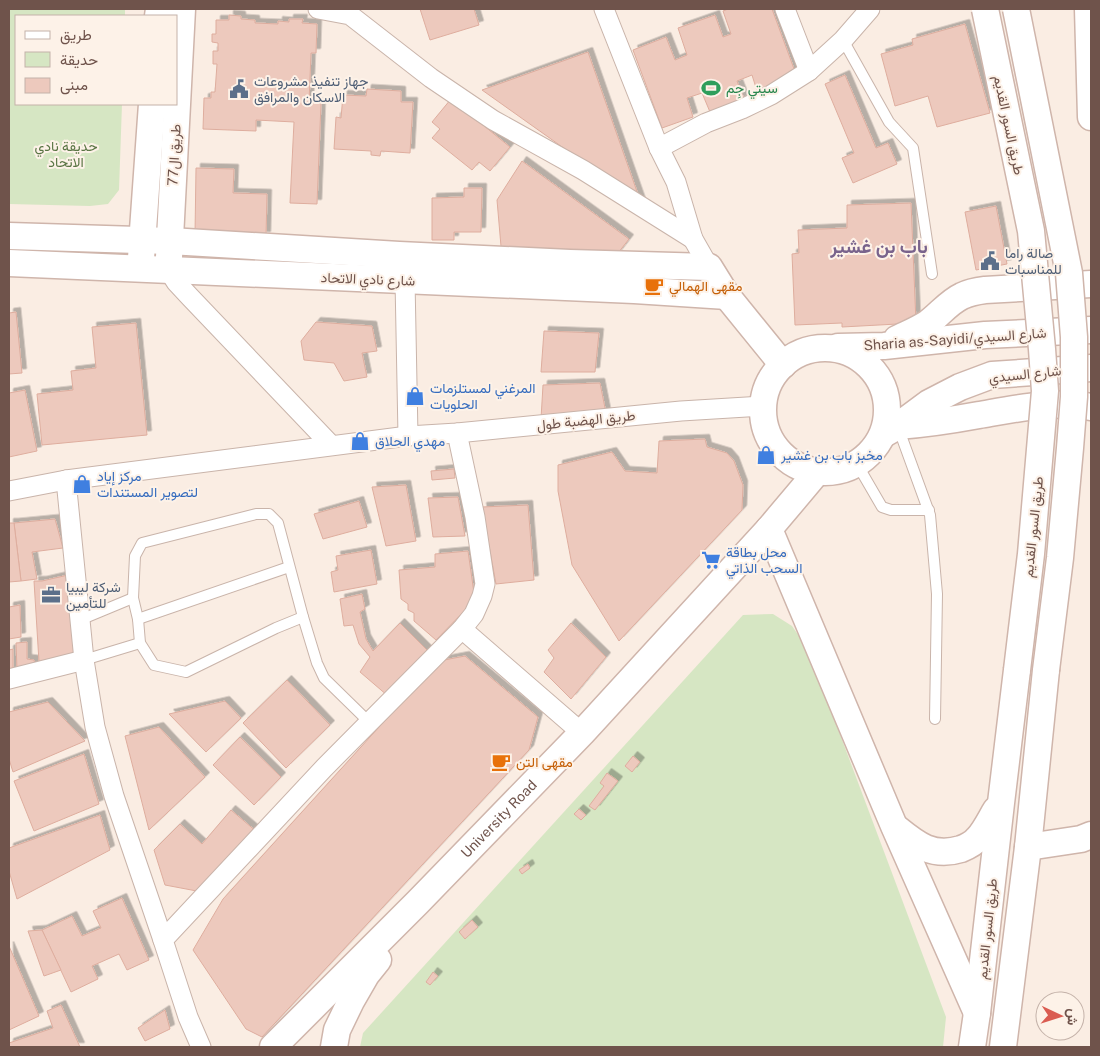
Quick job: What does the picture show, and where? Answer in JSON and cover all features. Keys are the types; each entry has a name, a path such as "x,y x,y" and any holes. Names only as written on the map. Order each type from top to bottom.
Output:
{"main road":[{"name":"طريق ال77","path":"178,86 182,9"},
{"name":"طريق السور القديم","path":"972,1047 1031,554 1045,391 1031,231 985,9"},
{"name":"طريق السور القديم","path":"1003,1047 1028,847 1046,670 1060,558 1074,397 1074,337 1069,272 1016,9"},
{"path":"1088,9 1091,117"},
{"path":"140,269 152,105"},
{"name":"طريق ال77","path":"169,271 177,105"},
{"name":"شارع نادي الاتحاد","path":"9,236 170,241 399,256 710,267"},
{"name":"شارع نادي الاتحاد","path":"9,263 634,290 727,296"},
{"path":"710,267 727,296 783,365"},
{"path":"884,346 922,327 960,296 970,292 1091,284"},
{"name":"Sharia as-Sayidi/شارع السيدي","path":"818,348 884,346 985,335 1091,330"},
{"path":"891,430 884,389 874,371 858,357 839,349 818,348 793,356 769,383 763,406 765,424 772,442 784,456 799,467 817,472 838,471 857,464 891,430 1024,407 1059,405 1091,407"},
{"name":"شارع السيدي","path":"891,430 929,403 960,387 992,375 1091,368"},
{"name":"University Road","path":"273,1047 418,902 582,733 769,529 817,472"},
{"path":"769,529 894,826 977,1013"},
{"path":"894,826 927,849 939,852 953,851 967,847 978,839 1000,803"},
{"path":"1028,847 1081,839 1091,835"},
{"path":"334,1047 337,1030 351,1001 418,902"}],"street":[{"path":"318,9 350,12 430,78 493,120 583,170 693,240"},
{"path":"604,9 659,148 676,182 693,240 710,267"},
{"path":"785,9 809,71"},
{"path":"659,148 706,123 772,96 809,71 844,40 870,9"},
{"path":"169,271 189,296 331,445"},
{"path":"404,280 408,436"},
{"name":"طريق الهضبة طول","path":"9,490 66,480 408,436 681,411 763,406"},
{"path":"163,940 324,768 462,629 474,614 485,584 476,524 457,433"},
{"path":"66,480 84,660 96,727 114,796 188,1017 201,1047"},
{"path":"462,629 582,733"},
{"path":"9,679 84,660"}],"lane":[{"path":"844,40 889,122 913,148 932,274"},
{"path":"891,430 930,515 936,594 935,719"},
{"path":"857,464 882,507 891,510 929,510"},
{"path":"303,617 276,628 186,672 154,665 140,643 138,618 133,598 135,556 142,543 256,514 269,514 278,523 317,664 324,678 370,723"},
{"path":"138,618 289,567"},
{"path":"80,620 133,598"},
{"path":"84,660 140,643"}],"green space":[{"name":"حديقة نادي الاتحاد","path":"9,9 125,9 125,15 15,15 15,105 122,105 119,190 108,204 90,206 9,204"},
{"path":"773,614 792,626 808,649 946,1017 943,1047 360,1047 363,1033 743,615"}],"building":[{"path":"420,9 474,9 479,25 430,40"},
{"path":"728,9 772,9 797,77 757,91 752,75 737,81 744,99 710,112 702,93 687,98 693,117 662,128 633,50 666,37 675,60 687,55 678,28 715,15 723,37 731,34 723,11"},
{"path":"229,15 241,16 241,19 255,20 255,23 278,24 278,21 289,22 289,19 303,19 302,23 317,24 316,53 311,53 309,103 321,103 317,204 290,203 294,122 256,120 256,131 203,129 204,98 211,98 211,92 215,92 217,64 213,64 213,51 218,51 218,43 212,42 212,34 216,34 216,20 229,20"},
{"path":"965,24 990,113 937,127 928,96 895,106 881,54 913,45 912,39"},
{"path":"588,52 641,203 482,90"},
{"path":"845,75 876,148 888,143 897,164 853,183 842,158 854,153 825,84"},
{"path":"367,89 401,91 401,102 413,102 410,153 381,151 380,156 371,155 371,151 334,149 336,117 341,118 343,95 366,96"},
{"path":"451,99 510,147 490,171 479,162 472,170 432,138 440,129 432,122"},
{"path":"522,161 629,239 611,262 502,258 497,200"},
{"path":"196,168 234,169 233,193 267,194 266,236 195,234"},
{"path":"464,188 482,188 481,232 454,232 454,240 432,240 432,198 464,197"},
{"path":"911,203 916,323 842,327 842,323 795,325 792,254 799,253 798,230 847,228 847,205"},
{"path":"996,206 1007,264 976,270 965,212"},
{"path":"16,312 22,373 9,374 9,313"},
{"path":"316,322 372,326 377,351 362,353 367,377 344,381 334,363 304,360 301,341"},
{"path":"136,323 147,435 42,445 37,394 73,390 71,371 96,368 92,327"},
{"path":"544,331 599,333 595,372 541,372"},
{"path":"600,383 606,413 541,419 543,385"},
{"path":"25,390 37,451 9,457 9,393"},
{"path":"705,439 707,447 727,453 734,461 743,485 742,510 619,641 572,565 558,491 558,465 612,452 625,471 657,473 659,441"},
{"path":"454,469 455,478 432,480 431,471"},
{"path":"406,485 416,541 386,546 372,487"},
{"path":"458,497 465,536 433,537 428,498"},
{"path":"359,501 367,527 323,539 314,514"},
{"path":"528,505 534,580 496,584 482,507"},
{"path":"55,519 63,548 32,552 37,579 21,581 14,523"},
{"path":"9,523 14,523 21,581 9,582"},
{"path":"371,550 377,584 334,592 331,572 338,570 336,556"},
{"path":"468,551 475,600 436,640 414,621 414,613 408,610 408,604 401,599 399,570 435,567 435,554"},
{"path":"68,575 79,656 39,662 34,581"},
{"path":"362,594 365,609 360,612 366,639 373,651 400,623 430,653 388,696 360,672 370,657 359,644 353,625 344,626 340,599"},
{"path":"20,605 21,637 9,639 9,607"},
{"path":"571,623 606,657 571,699 544,672 554,658 548,650"},
{"path":"27,642 27,659 34,660 36,668 17,670 16,643"},
{"path":"13,649 13,671 9,672 9,650"},
{"path":"465,656 538,717 529,750 262,1037 246,1029 193,950 223,899 439,661"},
{"path":"287,680 330,725 286,768 243,723"},
{"path":"225,701 241,718 206,752 169,714"},
{"path":"48,702 85,741 13,772 9,759 9,712"},
{"path":"159,727 205,777 149,830 125,736"},
{"path":"240,737 281,777 254,805 213,765"},
{"path":"84,754 99,804 34,831 14,781"},
{"path":"633,756 640,762 632,772 625,766"},
{"path":"607,773 618,781 595,810 589,806 604,786 600,783"},
{"path":"579,809 586,815 581,820 574,814"},
{"path":"231,810 257,832 202,892 165,885 154,850 180,824 202,844"},
{"path":"100,815 110,850 17,899 9,871 9,848"},
{"path":"528,864 530,868 522,874 519,870"},
{"path":"122,898 149,960 127,970 119,954 92,966 98,979 71,992 42,930 72,916 82,936 101,928 93,911"},
{"path":"472,920 478,927 465,939 459,932"},
{"path":"42,930 61,970 44,976 28,931"},
{"path":"9,946 39,1016 9,1030"},
{"path":"433,972 438,976 430,985 426,982"},
{"path":"61,1005 80,1047 9,1047 9,1043 53,1028 47,1011"},
{"path":"165,1010 170,1029 145,1041 138,1028"}],"place":[{"name":"سيتي جِم","path":"711,88"},
{"name":"جهاز تنفيذ مشروعات الاسكان والمرافق","path":"239,89"},
{"name":"صالة راما للمناسبات","path":"990,261"},
{"name":"مقهى الهمالي","path":"654,286"},
{"name":"المرغني لمستلزمات الحلويات","path":"415,396"},
{"name":"مهدي الحلاق","path":"360,441"},
{"name":"مخبز باب بن غشير","path":"766,455"},
{"name":"مركز إياد لتصوير المستندات","path":"82,484"},
{"name":"محل بطاقة السحب الذاتي","path":"711,560"},
{"name":"شركة ليبيا للتأمين","path":"51,595"},
{"name":"مقهى التن","path":"501,762"}],"district":[{"name":"باب بن غشير","path":"879,246"}]}
